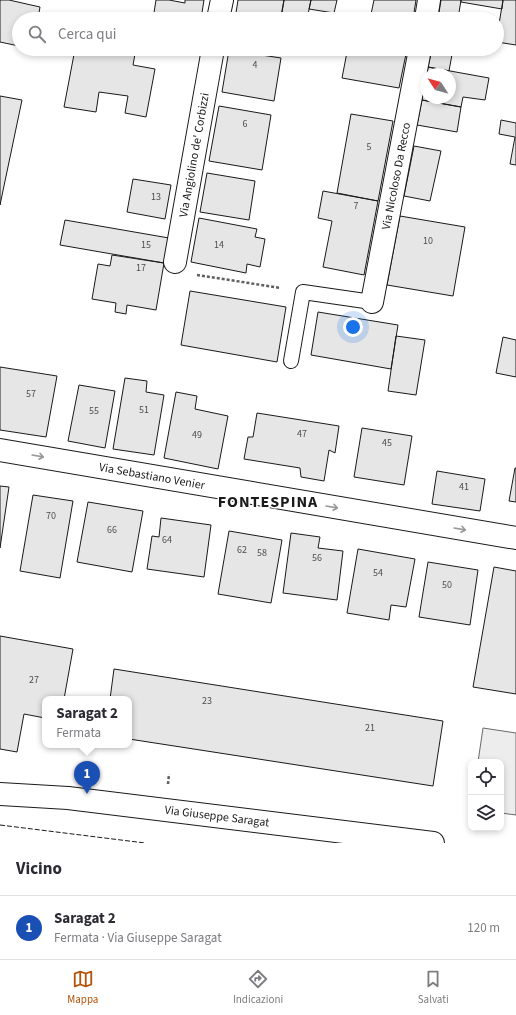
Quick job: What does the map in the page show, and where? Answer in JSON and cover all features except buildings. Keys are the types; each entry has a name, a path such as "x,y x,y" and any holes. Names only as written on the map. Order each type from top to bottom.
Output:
{"street":[{"path":"219,12 222,0"},
{"path":"427,12 429,0"},
{"name":"Via Angiolino de' Corbizzi","path":"175,262 212,56"},
{"name":"Via Nicoloso Da Recco","path":"372,302 419,56"},
{"name":"Via Sebastiano Venier","path":"0,450 516,538"},
{"name":"Via Giuseppe Saragat","path":"0,794 68,798 433,843"}],"lane":[{"path":"291,361 303,292 372,302"}],"path":[{"path":"196,274 303,292"}],"shaded area":[{"path":"483,728 516,733 516,815 504,813 504,759 478,759"}],"fence":[{"path":"0,825 145,843"}],"place":[{"name":"Saragat 2","path":"87,794"}],"district":[{"name":"FONTESPINA","path":"268,501"}]}
